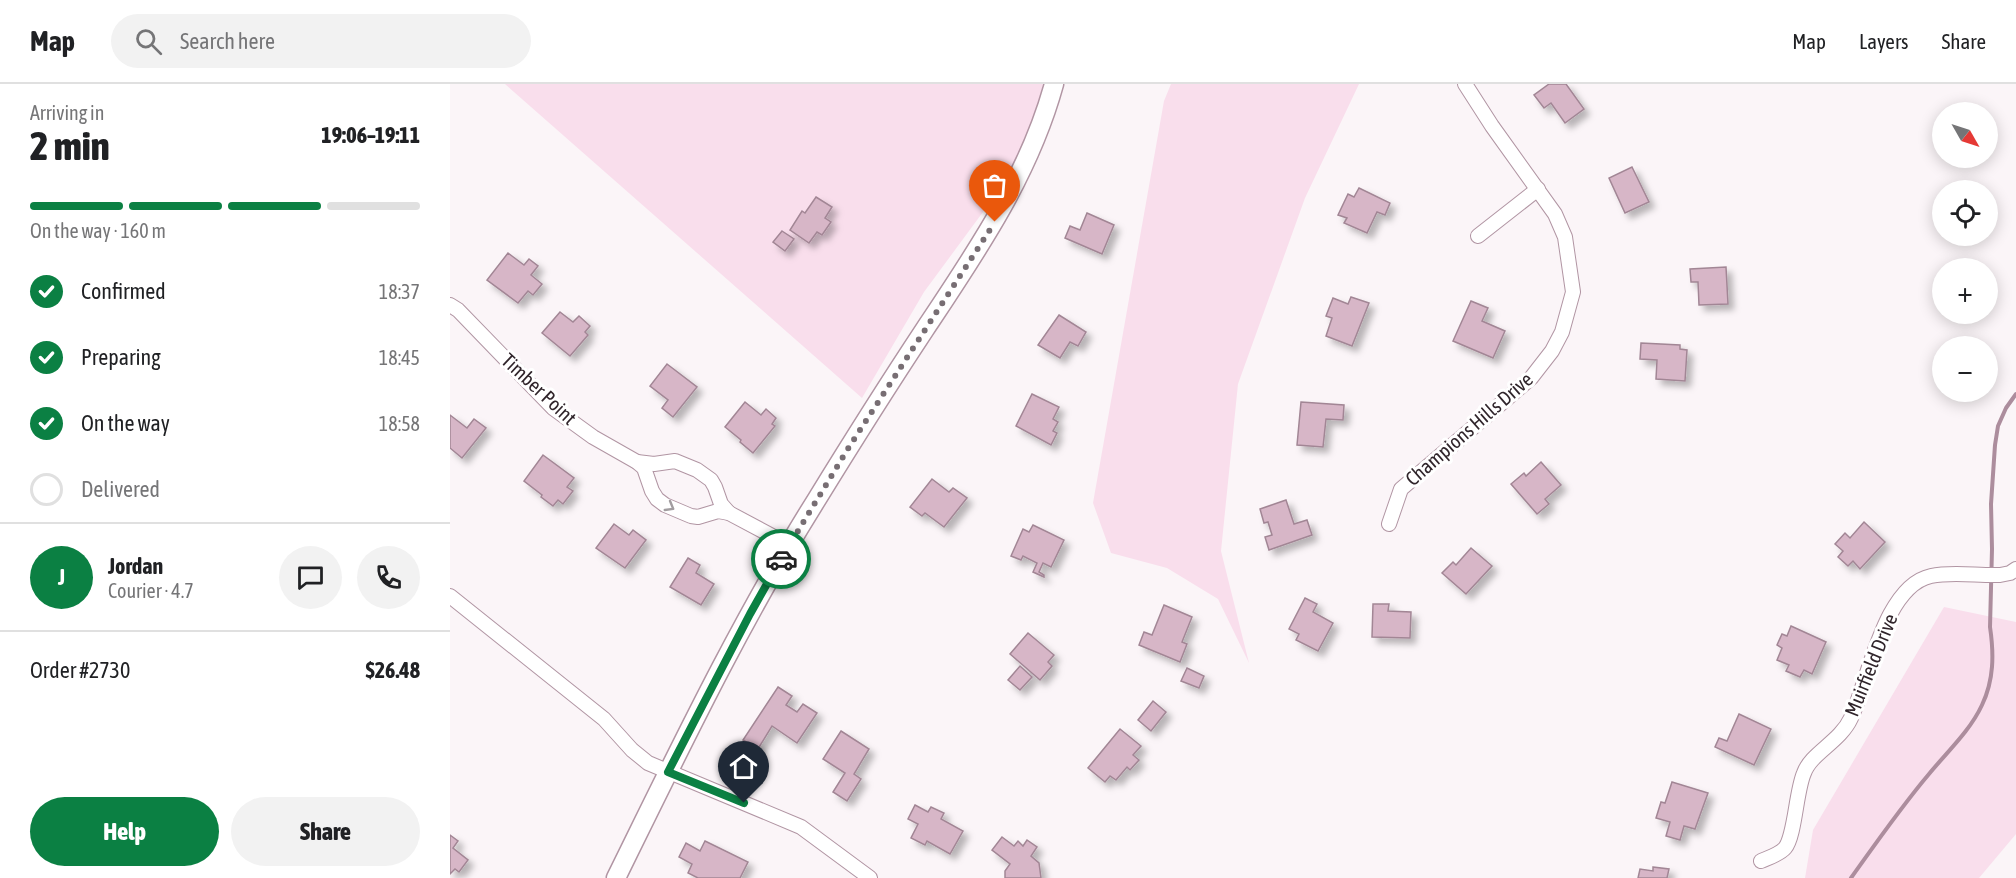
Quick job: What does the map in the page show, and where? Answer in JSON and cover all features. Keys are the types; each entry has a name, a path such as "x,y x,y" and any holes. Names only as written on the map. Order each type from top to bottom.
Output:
{"street":[{"path":"616,878 750,614 789,545 995,222 1027,159 1054,84"},
{"name":"Champions Hills Drive","path":"1389,524 1401,489 1531,378 1552,351 1562,332 1573,292 1565,237 1555,214 1465,84"},
{"path":"1478,236 1538,189"},
{"name":"Timber Point","path":"450,305 458,310 553,408 592,437 637,462 654,464 675,460 696,470 711,480 721,504 729,513"},
{"path":"637,462 647,472 652,491 657,499 665,505 699,517 718,511 729,513 789,545"},
{"name":"Muirfield Drive","path":"1761,861 1785,849 1791,836 1795,805 1804,771 1835,741 1851,719 1887,620 1899,597 1912,585 1930,576 2000,575 2016,569"},
{"path":"450,596 604,719 632,750 648,763 801,827 870,878"}],"shaded area":[{"path":"505,84 1043,84 1025,155 924,292 862,398"},
{"path":"1171,84 1359,84 1305,198 1238,384 1221,551 1249,663 1218,599 1167,568 1111,553 1093,503 1164,101"},
{"path":"1944,607 2016,622 2016,834 1979,878 1805,878 1813,830"}],"building":[{"path":"1549,84 1566,84 1584,109 1565,123 1551,103 1544,108 1534,95"},
{"path":"1632,167 1649,202 1625,213 1609,178"},
{"path":"1359,188 1390,203 1385,215 1377,212 1367,233 1344,223 1347,218 1338,215 1348,194 1354,197"},
{"path":"816,197 832,207 825,218 831,222 822,235 817,232 809,243 790,230 802,211 805,213"},
{"path":"1087,213 1114,225 1102,254 1065,238 1070,226 1080,230"},
{"path":"782,231 794,239 785,251 773,242"},
{"path":"508,253 524,265 529,259 538,266 531,275 542,284 533,295 528,291 518,303 487,280"},
{"path":"1726,267 1728,304 1699,305 1698,282 1691,282 1690,269"},
{"path":"1351,297 1369,303 1352,346 1326,336 1332,318 1326,316 1333,298 1348,304"},
{"path":"1471,301 1488,308 1482,321 1505,331 1493,358 1453,341"},
{"path":"560,312 573,322 579,316 590,326 585,332 588,335 570,356 542,333"},
{"path":"1059,315 1086,332 1078,346 1070,342 1060,358 1038,345"},
{"path":"1641,343 1680,345 1680,349 1687,350 1685,381 1656,379 1657,360 1640,359"},
{"path":"667,364 697,387 673,417 662,408 668,400 650,386"},
{"path":"1032,394 1059,407 1053,419 1058,422 1053,431 1057,433 1051,445 1016,426"},
{"path":"745,402 761,415 766,409 776,418 772,424 775,426 753,453 725,427"},
{"path":"1301,402 1344,405 1343,420 1326,419 1323,447 1297,445"},
{"path":"450,415 467,428 474,419 486,428 462,458 450,448"},
{"path":"543,455 574,478 567,487 573,491 563,504 558,500 553,506 524,481"},
{"path":"1541,462 1561,485 1545,499 1549,504 1537,514 1511,484 1524,473 1526,476"},
{"path":"932,479 949,492 953,488 967,498 944,527 925,513 922,516 910,507"},
{"path":"1286,500 1294,524 1307,520 1312,535 1269,550 1265,537 1272,535 1268,522 1264,523 1260,509"},
{"path":"1864,522 1885,542 1860,569 1853,561 1848,566 1838,557 1843,551 1835,544 1845,533 1850,538"},
{"path":"614,524 629,535 633,530 646,540 625,568 596,548"},
{"path":"1033,525 1064,540 1051,567 1043,563 1039,572 1044,577 1033,572 1037,563 1023,556 1021,560 1011,556 1023,529 1029,532"},
{"path":"1471,548 1492,566 1466,594 1442,573 1453,562 1456,565"},
{"path":"688,558 700,565 696,573 714,584 701,605 670,587"},
{"path":"1305,598 1317,604 1313,612 1333,623 1318,651 1296,640 1299,634 1289,629"},
{"path":"1373,604 1389,604 1388,611 1411,612 1410,638 1372,637"},
{"path":"1164,605 1192,617 1182,642 1187,644 1180,662 1139,645 1144,632 1152,635"},
{"path":"1791,626 1826,642 1812,674 1804,670 1800,677 1786,671 1789,665 1777,660 1782,648 1777,645 1782,634 1787,636"},
{"path":"1028,633 1054,655 1048,662 1052,666 1040,680 1010,654"},
{"path":"1020,666 1032,677 1020,690 1008,680"},
{"path":"1187,668 1204,676 1199,688 1181,681"},
{"path":"778,687 792,696 786,705 797,712 803,704 817,713 797,743 772,726 758,749 743,740"},
{"path":"1153,701 1166,712 1151,731 1138,720"},
{"path":"1739,714 1771,729 1754,765 1715,747 1719,738 1727,741"},
{"path":"1120,729 1141,746 1133,755 1139,760 1130,770 1127,767 1116,780 1110,776 1105,782 1088,768"},
{"path":"841,731 869,749 854,774 861,779 847,801 833,792 845,773 823,759"},
{"path":"1672,782 1708,793 1695,829 1684,826 1680,840 1666,836 1670,822 1656,818 1661,802 1665,803"},
{"path":"915,805 928,812 931,807 944,813 941,819 963,831 950,854 927,841 925,845 911,838 918,824 908,819"},
{"path":"450,835 458,841 453,848 468,860 459,872 455,869 450,874"},
{"path":"1002,837 1014,846 1018,841 1023,846 1027,840 1037,847 1031,856 1039,863 1041,878 1005,878 1005,871 1010,864 992,850"},
{"path":"705,841 748,862 740,878 698,878 688,873 692,864 679,857 686,843 700,851"},
{"path":"1653,867 1669,869 1667,878 1638,878 1640,869 1653,871"}],"waterway":[{"path":"1851,878 1909,799 1965,732 1986,696 1991,676 1992,657 1990,627 1991,504 1995,445 1998,426 2006,408 2016,394"}],"way so far":[{"path":"781,559 849,447 995,222"}],"route":[{"path":"744,803 668,772 781,559"}]}
